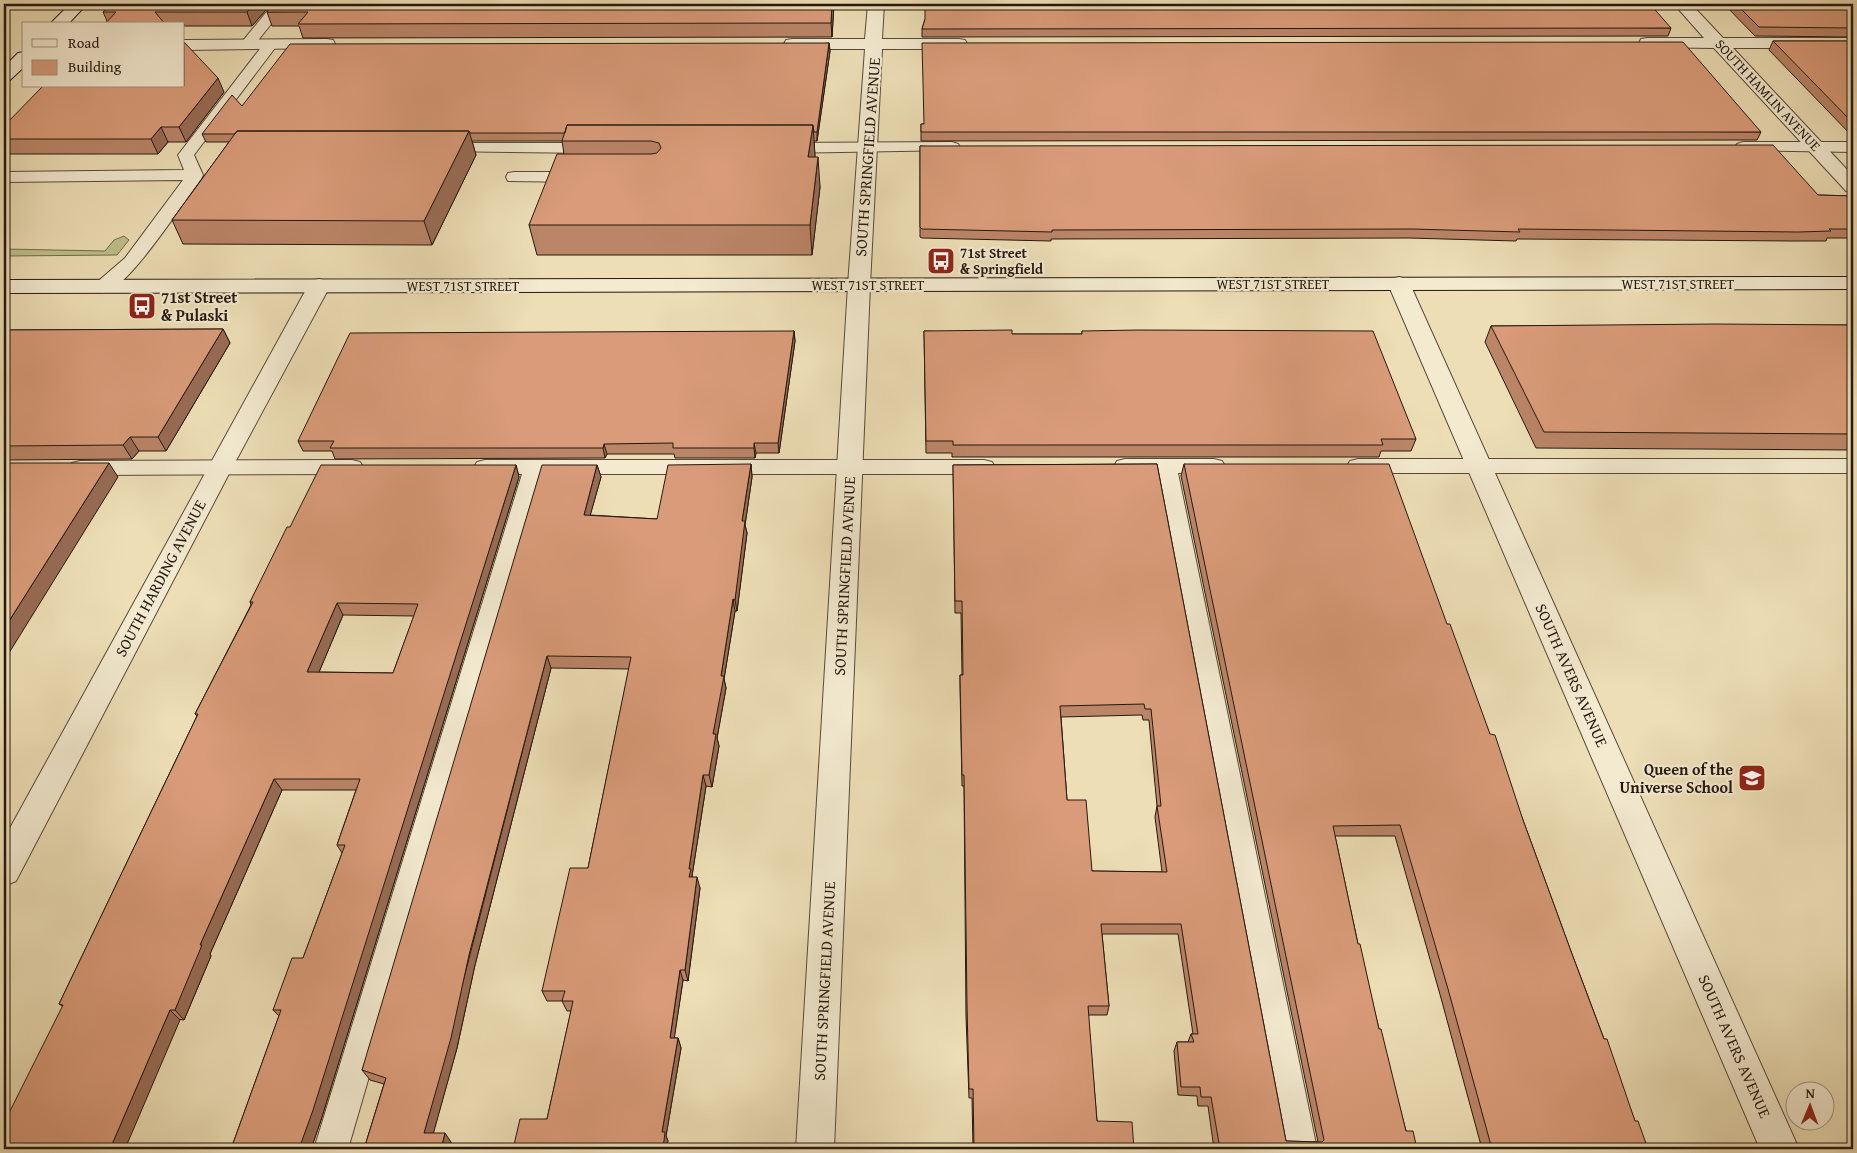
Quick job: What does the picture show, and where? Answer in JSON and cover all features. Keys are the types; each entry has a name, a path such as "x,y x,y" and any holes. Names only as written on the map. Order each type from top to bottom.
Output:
{"street":[{"path":"60,22 79,4"},
{"name":"SOUTH SPRINGFIELD AVENUE","path":"815,1149 859,285 876,4"},
{"name":"SOUTH HAMLIN AVENUE","path":"1682,4 1853,186"},
{"path":"1628,43 1853,43"},
{"path":"185,45 341,44"},
{"path":"779,44 972,44"},
{"path":"4,76 22,59"},
{"name":"WEST 71ST STREET","path":"4,287 1853,283"},
{"name":"SOUTH AVERS AVENUE","path":"1399,284 1481,466 1780,1149"},
{"name":"SOUTH HARDING AVENUE","path":"4,871 219,468 319,286"}],"lane":[{"path":"247,45 280,4"},
{"path":"195,175 186,155 271,44"},
{"path":"1730,147 1853,147"},
{"path":"428,148 614,148"},
{"path":"514,177 590,177 594,148"},
{"path":"770,148 970,148"},
{"path":"4,177 195,175"},
{"path":"103,287 131,262 195,175"},
{"path":"466,467 1006,466"},
{"path":"1106,466 1236,466"},
{"path":"1166,466 1300,1149"},
{"path":"1336,466 1853,466"},
{"path":"62,468 376,467"},
{"path":"331,1149 535,467"}],"green space":[{"path":"124,236 129,240 117,255 4,256 4,249 105,251 114,240"}],"building":[{"path":"112,4 254,4 247,12 155,12 163,22 107,22 116,12 103,12"},
{"path":"273,4 832,4 831,23 298,24 308,12 267,12"},
{"path":"925,4 1650,4 1671,28 922,29 925,19"},
{"path":"1736,4 1853,4 1853,28 1759,27"},
{"path":"1773,41 1853,41 1853,123"},
{"path":"1683,42 1761,132 921,132 921,124 924,124 922,43"},
{"path":"185,43 218,78 179,127 161,127 151,139 4,139 4,126 41,88 185,88"},
{"path":"829,43 817,132 814,132 813,125 567,125 565,133 237,131 235,134 202,134 232,95 242,106 290,44"},
{"path":"567,125 813,125 808,157 818,157 810,225 529,225 557,154 651,154 657,153 661,148 659,143 651,141 562,141"},
{"path":"237,131 469,131 424,221 172,220"},
{"path":"1773,145 1818,195 1853,196 1853,229 1798,232 1518,229 1520,232 1412,229 1052,230 1052,232 922,229 920,227 920,146"},
{"path":"1853,325 1853,434 1544,432 1491,326"},
{"path":"223,329 158,437 130,437 123,445 4,446 4,330"},
{"path":"1012,330 1012,334 1082,334 1082,331 1138,330 1373,331 1416,439 1381,439 1383,445 953,445 953,441 926,441 924,331"},
{"path":"794,331 778,443 754,443 754,448 673,448 673,443 604,444 603,448 330,448 334,441 298,441 350,333"},
{"path":"4,463 109,463 4,629"},
{"path":"751,464 742,521 745,521 735,600 733,599 721,676 724,676 713,734 716,734 709,775 703,775 689,869 691,869 689,877 697,877 685,970 680,970 670,1038 678,1038 662,1132 665,1132 663,1149 513,1149 520,1119 547,1119 573,1001 562,1001 565,991 542,991 570,868 588,868 631,657 547,656 469,955 451,1038 424,1133 445,1133 441,1149 364,1149 386,1078 362,1070 542,465 597,465 584,515 657,519 668,465"},
{"path":"1157,464 1286,1141 1322,1142 1324,1140 1184,464 1389,464 1447,624 1450,624 1490,734 1495,735 1523,820 1572,954 1604,1039 1607,1039 1635,1121 1638,1121 1648,1149 1492,1149 1400,825 1333,826 1358,944 1360,944 1379,1029 1381,1029 1406,1131 1413,1131 1417,1149 1220,1149 1211,1097 1201,1097 1200,1087 1181,1087 1177,1042 1194,1042 1191,1034 1198,1034 1181,924 1101,924 1109,1006 1088,1006 1097,1121 1132,1122 1134,1149 974,1149 973,1089 969,1089 967,1006 964,775 962,775 960,675 963,675 962,601 955,601 953,465","holes":["1144,704 1145,709 1151,709 1161,806 1157,806 1167,872 1092,871 1086,800 1067,800 1060,706"]},
{"path":"321,465 516,465 313,1110 299,1149 231,1149 281,1010 273,1010 292,958 303,958 345,845 337,845 360,779 274,779 200,945 202,945 175,1010 170,1010 110,1149 4,1149 4,1123 63,1005 59,1004 198,714 195,714 253,602 250,602 287,527 290,527","holes":["337,603 418,604 393,673 307,672"]}],"place":[{"name":"71st Street & Springfield","path":"941,261"},
{"name":"71st Street & Pulaski","path":"142,306"},
{"name":"Queen of the Universe School","path":"1752,778"}]}
